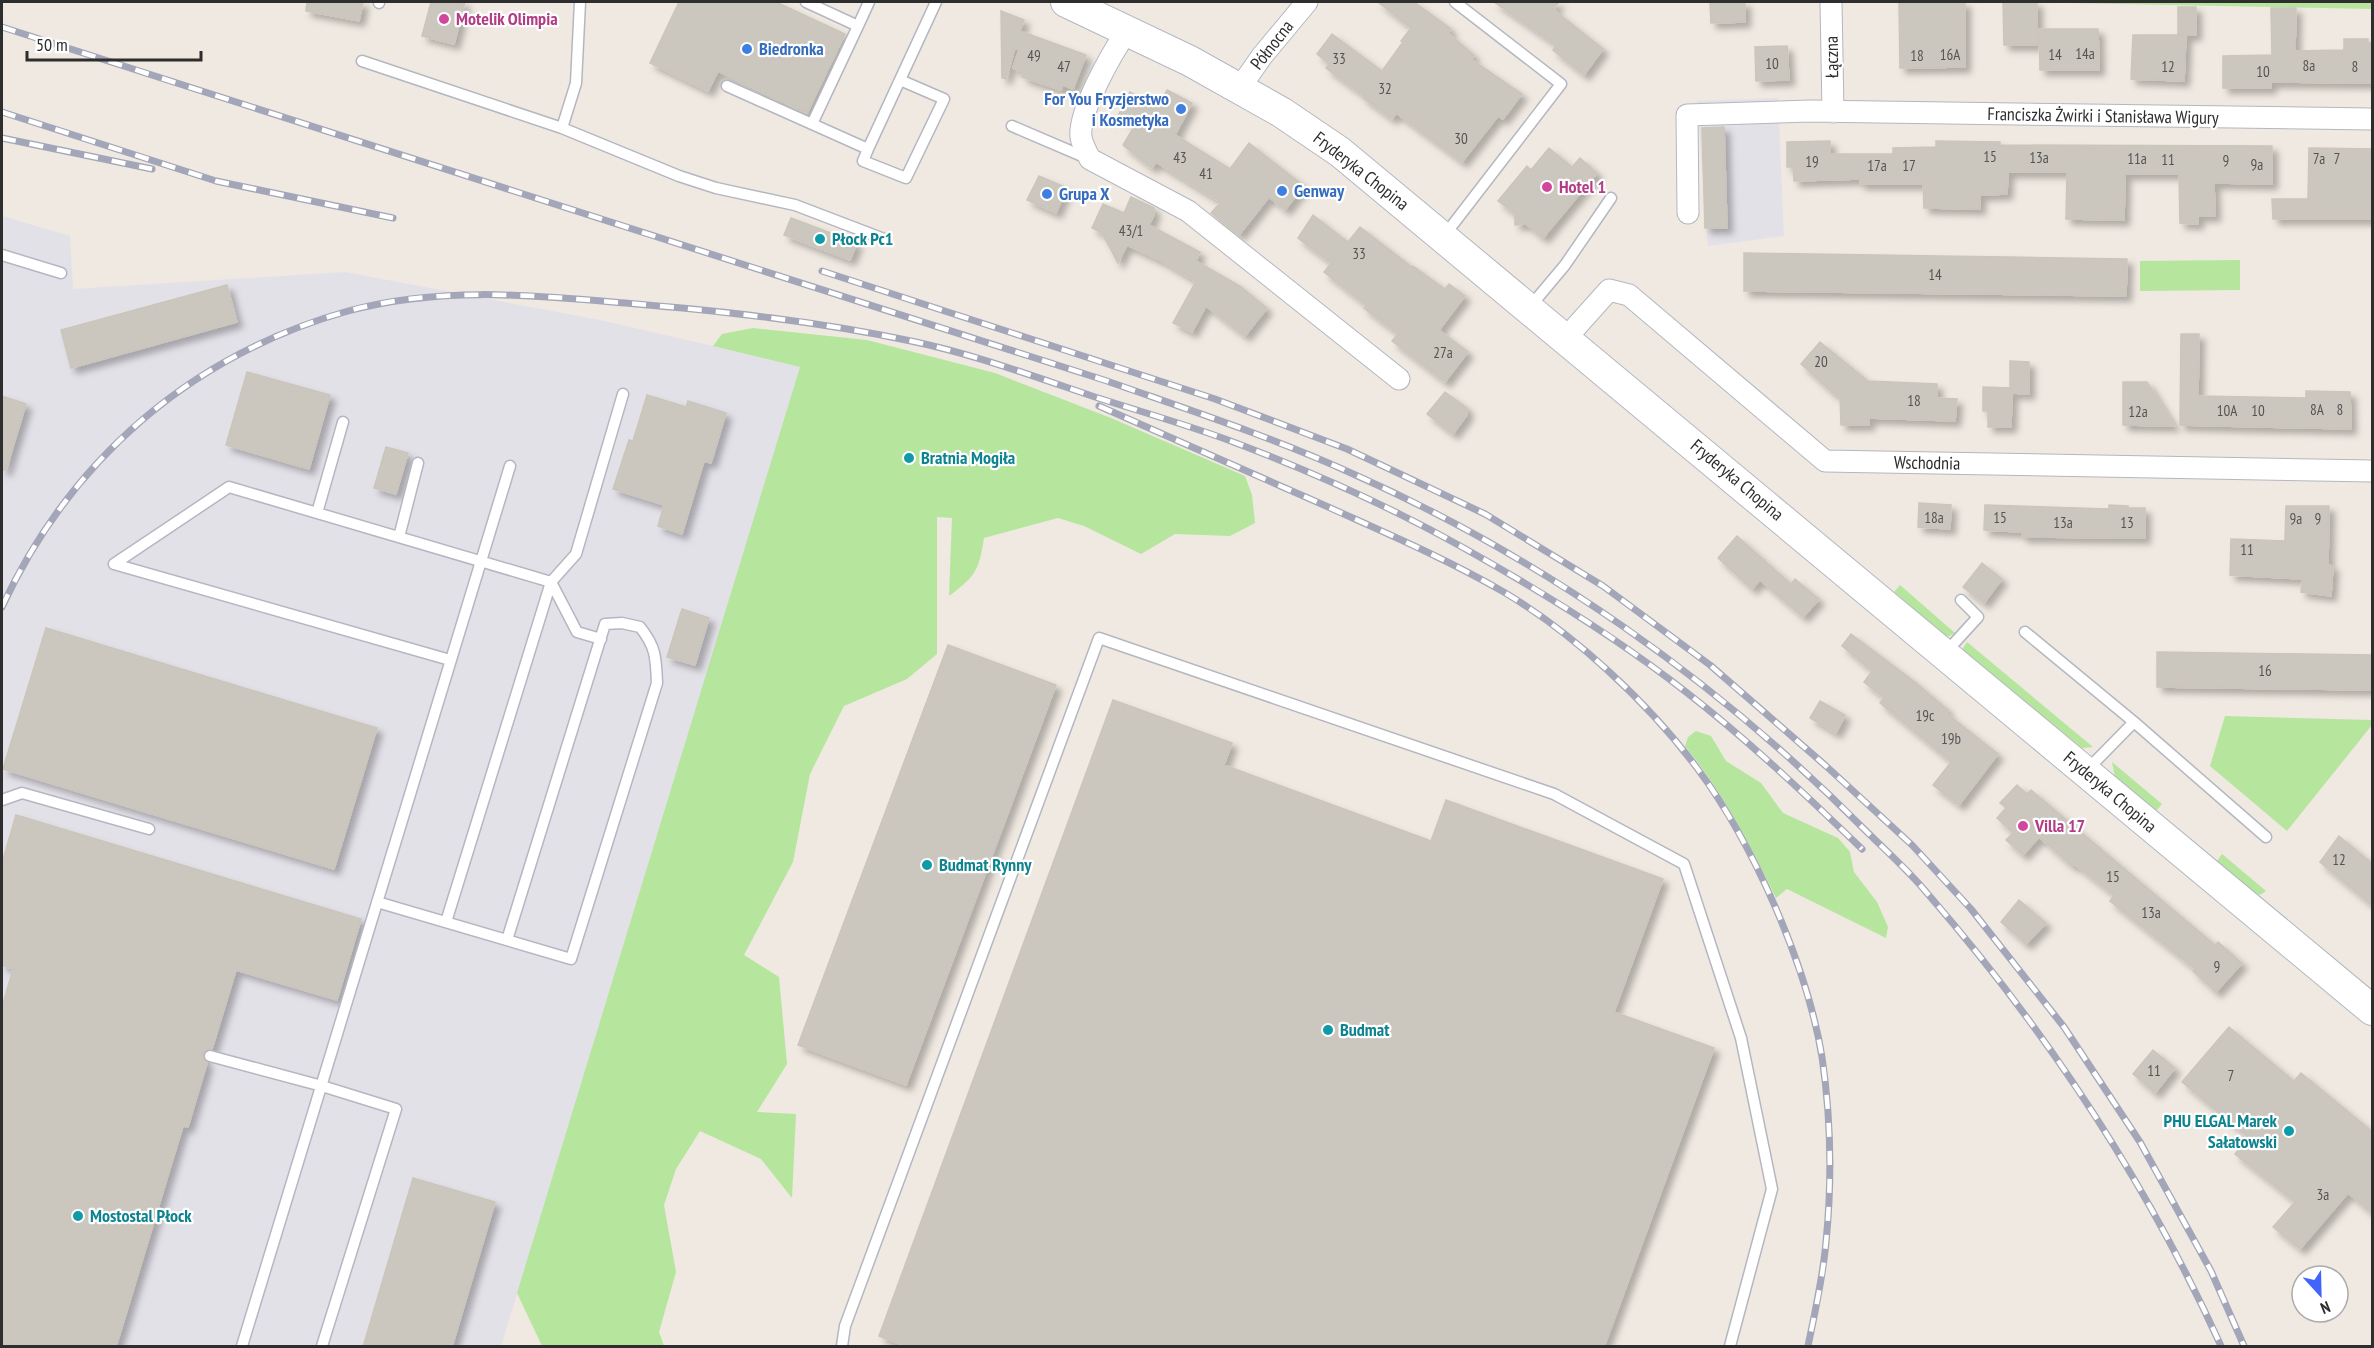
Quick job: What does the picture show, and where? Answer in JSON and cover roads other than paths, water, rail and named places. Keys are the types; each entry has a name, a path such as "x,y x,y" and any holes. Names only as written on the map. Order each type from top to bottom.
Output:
{"street":[{"name":"Fryderyka Chopina","path":"1066,2 1190,61 1281,112 1340,152 1444,236 2373,1010"},
{"name":"Północna","path":"1239,89 1262,56 1307,2"},
{"name":"Łączna","path":"1831,2 1833,112"},
{"path":"1127,31 1116,47 1083,116 1081,138 1090,159 1188,211 1399,379"},
{"name":"Franciszka Żwirki i Stanisława Wigury","path":"1688,213 1687,115 1833,112 2373,119"},
{"name":"Wschodnia","path":"1566,338 1609,290 1629,295 1825,461 2373,471"}],"lane":[{"path":"562,128 576,83 580,2"},
{"path":"806,2 858,26"},
{"path":"812,124 869,2"},
{"path":"900,80 944,99 906,178 863,161 934,2"},
{"path":"1444,236 1561,84 1455,2"},
{"path":"362,61 562,128 679,176 716,188 795,205 884,239"},
{"path":"727,86 868,149"},
{"path":"1012,126 1090,159"},
{"path":"1529,308 1565,265 1611,198"},
{"path":"2,255 61,273"},
{"path":"446,922 551,582 576,554 623,394"},
{"path":"317,513 343,422"},
{"path":"399,537 418,463"},
{"path":"242,1347 510,466"},
{"path":"450,660 114,564 229,487 551,582 577,632 601,639"},
{"path":"1944,653 1978,617 1960,600"},
{"path":"377,902 571,959 657,683 652,642 640,627 622,623 605,624 507,940"},
{"path":"2025,632 2134,722 2266,837"},
{"path":"842,1347 845,1326 1099,638 1554,794 1684,864 1741,1038 1772,1189 1730,1347"},
{"path":"2086,771 2134,722"},
{"path":"2,800 22,793 149,829"},
{"path":"210,1056 322,1086 396,1109 322,1347"}],"railway":[{"path":"2,27 1107,381 1230,424 1321,460 1422,506 1558,583 1623,626 1748,722 1807,774 1920,884 2013,998 2090,1109 2160,1225 2221,1346"},
{"path":"2,112 216,181 393,218"},
{"path":"2,138 152,169"},
{"path":"822,271 1215,399 1347,449 1485,514 1603,586 1710,665 1912,845 1971,909 2064,1027 2140,1142 2211,1271 2244,1346"},
{"path":"2,607 30,554 63,505 100,460 142,420 187,385 237,355 291,330 348,311 382,303 451,295 555,297 768,318 875,334 935,346 981,359 1228,440 1288,463 1376,503 1520,580 1632,652 1732,729 1862,849"},
{"path":"1099,406 1387,534 1502,591 1555,627 1607,670 1656,718 1697,768 1738,832 1775,906 1804,984 1815,1021 1822,1057 1829,1127 1829,1196 1823,1268 1808,1346"}],"place":[{"name":"Motelik Olimpia","path":"444,19"},
{"name":"Biedronka","path":"747,49"},
{"name":"For You Fryzjerstwo i Kosmetyka","path":"1181,109"},
{"name":"Hotel 1","path":"1547,187"},
{"name":"Genway","path":"1282,191"},
{"name":"Grupa X","path":"1047,194"},
{"name":"Płock Pc1","path":"820,239"},
{"name":"Bratnia Mogiła","path":"909,458"},
{"name":"Villa 17","path":"2023,826"},
{"name":"Budmat Rynny","path":"927,865"},
{"name":"Budmat","path":"1328,1030"},
{"name":"PHU ELGAL Marek Sałatowski","path":"2289,1131"},
{"name":"Mostostal Płock","path":"78,1216"}]}
